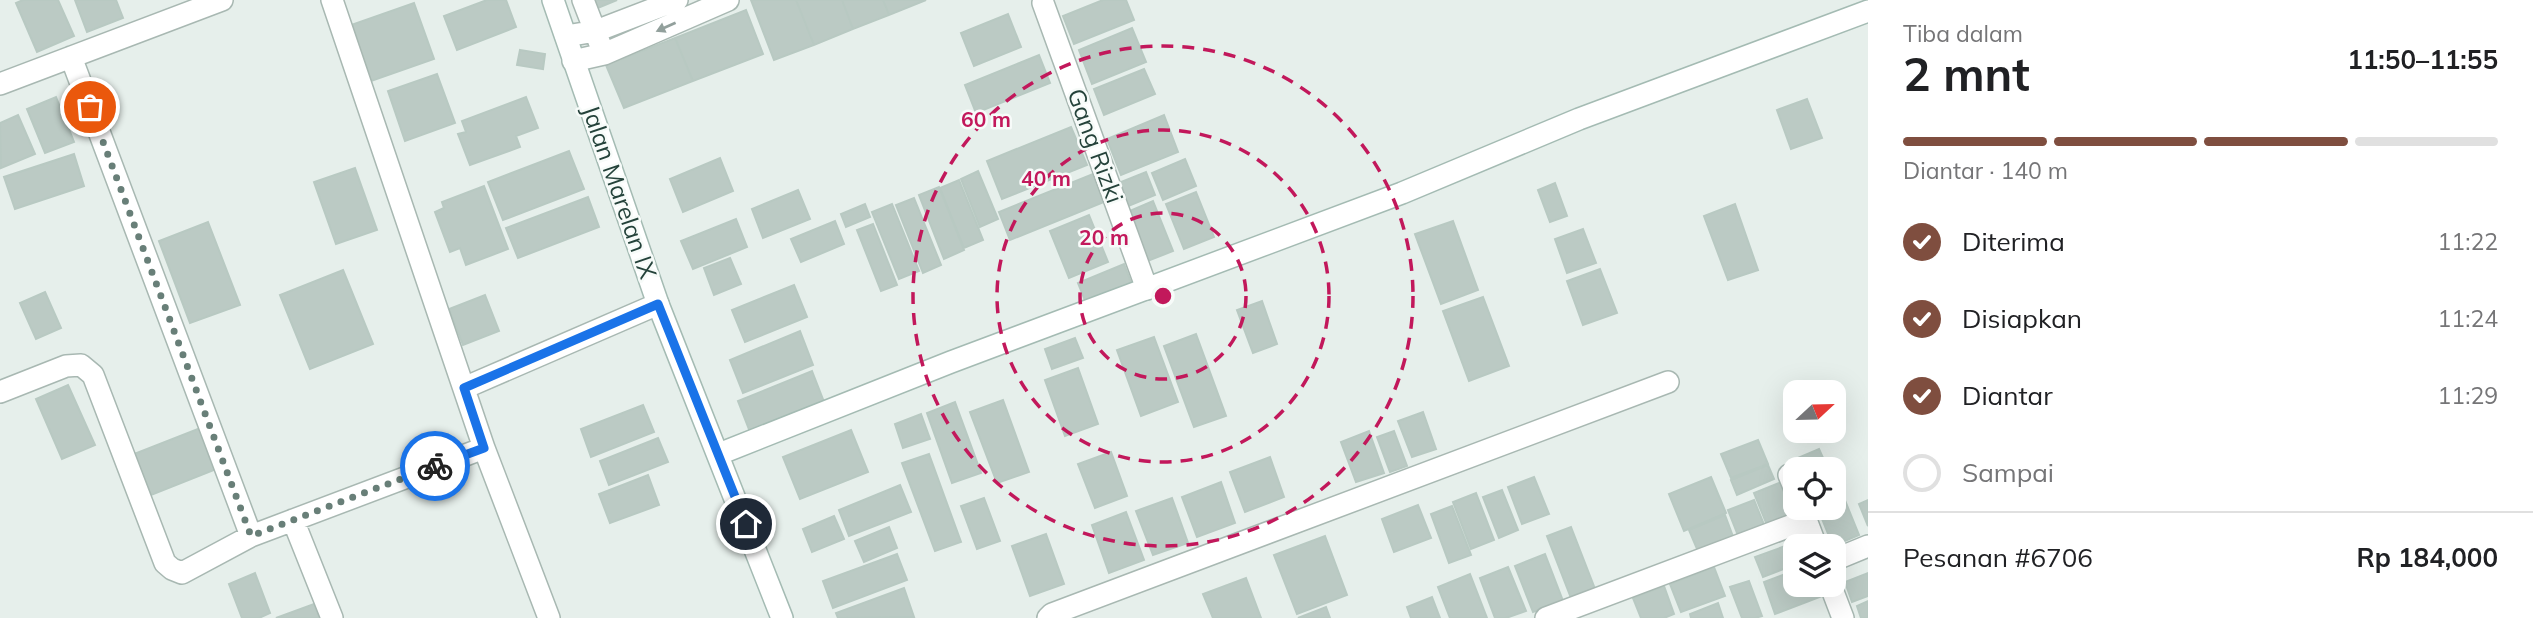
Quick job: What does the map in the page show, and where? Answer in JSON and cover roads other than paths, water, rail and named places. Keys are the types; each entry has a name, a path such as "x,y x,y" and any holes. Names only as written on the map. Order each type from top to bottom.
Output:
{"street":[{"path":"0,84 222,0"},
{"path":"332,0 484,448 549,618"},
{"name":"Jalan Marelan IX","path":"553,0 658,304 782,618"},
{"path":"583,0 604,54"},
{"path":"566,36 596,30 677,0"},
{"path":"573,61 604,54 728,0"},
{"name":"Gang Rizki","path":"1043,3 1147,289"},
{"path":"719,454 951,362 1402,193 1580,119 1844,18 1868,12"},
{"path":"71,57 251,536"},
{"path":"464,388 658,304"},
{"path":"0,392 66,366 81,365 93,375 164,563 182,573 251,536 484,448"},
{"path":"1048,618 1052,614 1668,383"},
{"path":"293,520 332,618"},
{"path":"1546,618 1789,520"},
{"path":"1846,555 1868,546"},
{"path":"1834,597 1839,617"}]}
